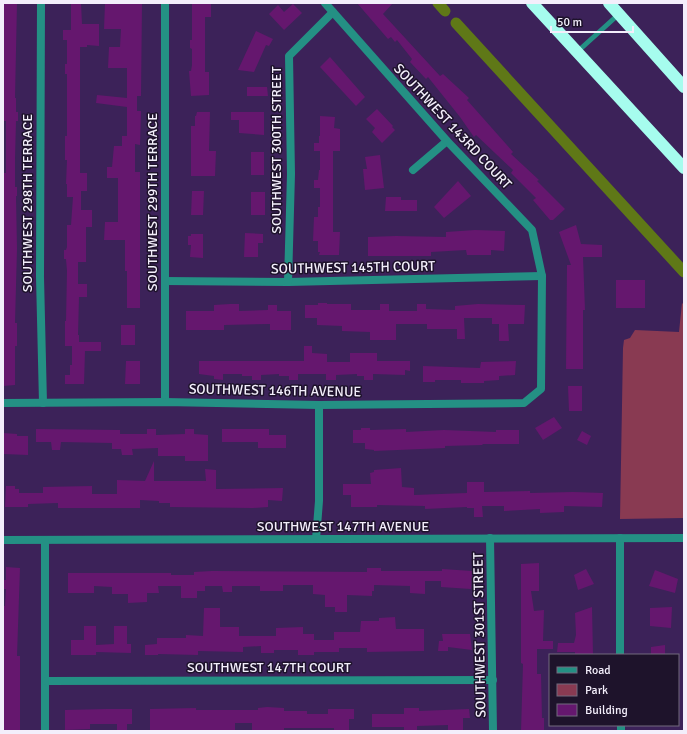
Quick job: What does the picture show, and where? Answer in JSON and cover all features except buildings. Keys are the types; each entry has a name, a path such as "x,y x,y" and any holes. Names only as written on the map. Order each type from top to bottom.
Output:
{"highway":[{"path":"532,3 684,168"},
{"path":"609,3 684,87"}],"street":[{"name":"SOUTHWEST 298TH TERRACE","path":"41,3 40,277 43,403"},
{"name":"SOUTHWEST 299TH TERRACE","path":"165,402 166,3"},
{"name":"SOUTHWEST 143RD COURT","path":"325,3 447,141 532,230 542,276 541,389"},
{"name":"SOUTHWEST 300TH STREET","path":"288,282 290,174 289,56 333,12"},
{"path":"413,170 447,141"},
{"name":"SOUTHWEST 145TH COURT","path":"165,281 288,282 542,276"},
{"name":"SOUTHWEST 146TH AVENUE","path":"3,403 165,402 319,405 524,402 541,389"},
{"path":"316,539 319,502 319,405"},
{"name":"SOUTHWEST 301ST STREET","path":"490,538 493,731"},
{"path":"620,538 620,654"},
{"name":"SOUTHWEST 147TH AVENUE","path":"3,540 684,538"},
{"path":"45,540 46,731"},
{"name":"SOUTHWEST 147TH COURT","path":"46,681 493,680"}],"lane":[{"path":"577,52 619,14"}],"green space":[{"path":"682,303 684,305 684,518 620,519 624,340 630,338 635,330 679,332"}],"waterway":[{"path":"438,3 445,11"},
{"path":"456,23 684,272"}]}
